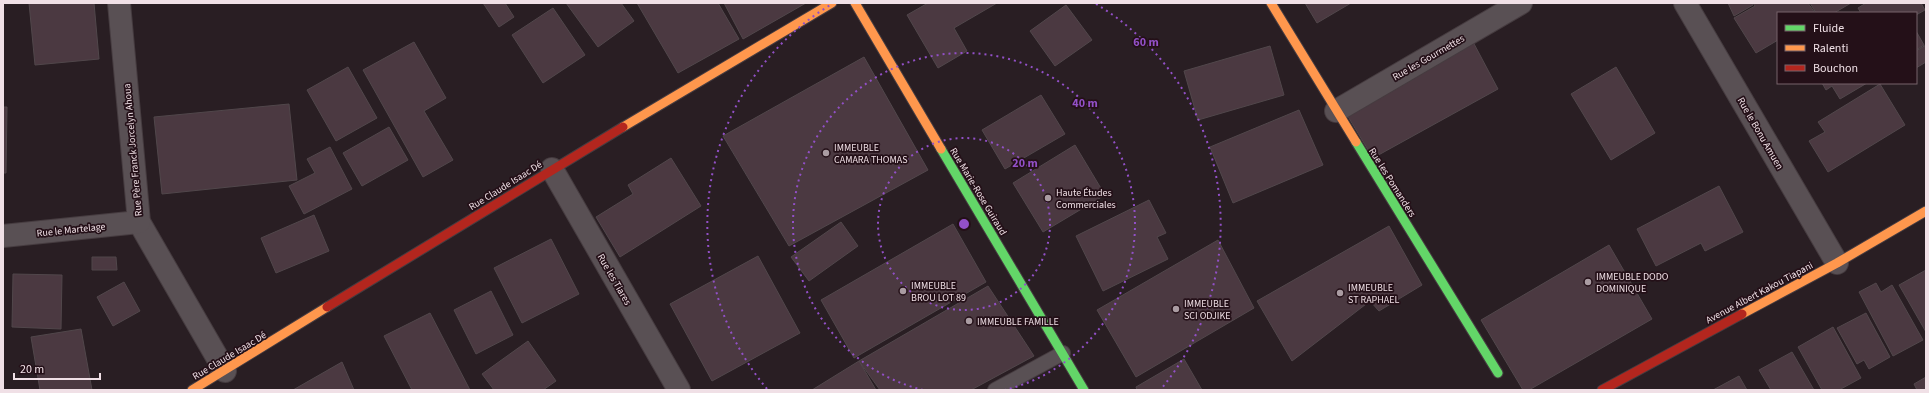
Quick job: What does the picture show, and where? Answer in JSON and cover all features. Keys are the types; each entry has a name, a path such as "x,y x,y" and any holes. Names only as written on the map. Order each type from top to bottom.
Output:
{"street":[{"name":"Rue Père Franck Jorcelyn Ahoua","path":"119,3 139,222 226,371"},
{"name":"Rue Claude Isaac Dé","path":"192,390 226,371 552,168 832,3"},
{"name":"Rue Marie-Rose Guiraud","path":"854,3 1084,390"},
{"name":"Rue les Pomanders","path":"1271,3 1336,111 1437,271 1498,373"},
{"name":"Rue les Gourmettes","path":"1336,111 1521,3"},
{"name":"Rue le Bonu Amuen","path":"1685,3 1836,262"},
{"name":"Rue les Tiares","path":"552,168 679,390"},
{"name":"Avenue Albert Kakou Tiapani","path":"1602,390 1836,262 1926,210"},
{"name":"Rue le Martelage","path":"3,236 139,222"}],"lane":[{"path":"995,390 1063,353"}],"building":[{"path":"29,3 94,3 99,59 35,65"},
{"path":"483,3 505,3 514,17 499,27"},
{"path":"566,3 621,3 634,21 598,47"},
{"path":"637,3 718,3 739,39 678,73"},
{"path":"724,3 806,3 743,39"},
{"path":"928,3 997,3 954,28 967,51 938,68 907,15"},
{"path":"1305,3 1351,3 1317,23"},
{"path":"1728,3 1752,3 1753,5 1734,16"},
{"path":"1753,3 1808,3 1814,12 1777,12 1777,41 1756,53 1734,18 1755,6"},
{"path":"1810,3 1851,3 1836,12 1815,12"},
{"path":"1866,3 1921,3 1925,10 1917,14 1917,12 1860,12 1858,8"},
{"path":"1066,5 1092,40 1055,66 1030,31"},
{"path":"553,8 585,55 543,83 512,35"},
{"path":"1917,33 1924,45 1917,49"},
{"path":"1472,40 1498,89 1373,158 1344,110"},
{"path":"414,42 446,98 424,111 453,160 423,177 363,70"},
{"path":"1926,45 1926,62 1917,67 1917,50"},
{"path":"1270,46 1284,95 1198,120 1184,71"},
{"name":"IMMEUBLE CAMARA THOMAS","path":"864,57 928,170 789,246 723,136"},
{"path":"348,67 377,118 336,141 307,90"},
{"path":"1616,67 1655,133 1611,160 1571,94"},
{"path":"1823,84 1865,84 1840,99 1832,86 1826,90"},
{"path":"1880,84 1905,125 1828,172 1809,141 1825,132 1818,122"},
{"path":"1041,95 1065,134 1005,169 982,130"},
{"path":"289,104 297,180 162,194 154,117"},
{"path":"3,107 7,107 6,173 3,173"},
{"path":"1299,110 1323,165 1233,203 1210,147"},
{"path":"389,127 408,160 362,186 343,153"},
{"path":"1075,145 1105,195 1043,232 1013,183"},
{"path":"330,147 352,189 304,214 289,186 315,173 307,159"},
{"path":"671,158 701,206 620,257 596,217 633,194 628,185"},
{"path":"1719,186 1743,232 1705,251 1701,243 1656,266 1637,229"},
{"path":"1149,200 1166,233 1157,237 1168,259 1103,291 1076,236"},
{"path":"314,215 329,251 276,273 261,238"},
{"path":"841,222 858,246 809,281 791,257"},
{"name":"IMMEUBLE BROU LOT 89","path":"953,224 986,282 854,358 821,300"},
{"name":"IMMEUBLE ST RAPHAEL","path":"1389,226 1422,285 1379,311 1370,301 1292,361 1257,301"},
{"path":"551,239 579,294 522,323 494,268"},
{"name":"IMMEUBLE SCI ODJIKE","path":"1218,240 1254,308 1136,377 1097,310"},
{"name":"IMMEUBLE DODO DOMINIQUE","path":"1609,245 1652,319 1529,390 1523,390 1481,320"},
{"path":"758,256 800,333 712,381 670,304"},
{"path":"92,257 116,257 117,270 92,270"},
{"path":"1926,270 1926,332 1899,285"},
{"path":"13,274 62,275 61,329 12,327"},
{"path":"124,282 140,311 113,326 97,297"},
{"path":"1876,283 1881,292 1892,285 1923,340 1893,356 1859,292"},
{"name":"IMMEUBLE FAMILLE","path":"988,286 1034,356 971,390 880,390 859,361"},
{"path":"491,291 513,335 476,354 454,310"},
{"path":"430,313 470,390 412,390 384,336"},
{"path":"1866,313 1890,357 1869,369 1864,360 1857,364 1837,328"},
{"path":"1833,327 1861,378 1839,390 1822,390 1798,347"},
{"path":"81,329 92,390 40,390 31,337"},
{"path":"528,341 556,381 543,390 494,390 482,374"},
{"path":"1792,352 1814,390 1771,390 1759,370"},
{"path":"1184,359 1202,390 1137,390 1136,387"},
{"path":"859,361 876,390 812,390"},
{"path":"342,362 354,390 293,390"},
{"path":"1739,376 1747,390 1713,390"},
{"path":"1926,377 1926,390 1917,390 1914,384"}],"traffic: fast":[{"path":"1356,142 1498,373"},
{"path":"941,149 1084,390"}],"traffic: slow":[{"path":"623,127 832,3"},
{"path":"855,3 941,149"},
{"path":"1271,3 1356,142"},
{"path":"1742,314 1837,263 1926,211"},
{"path":"192,390 327,307"}],"traffic: jam":[{"path":"327,307 623,127"},
{"path":"1602,390 1742,314"}],"place":[{"name":"IMMEUBLE CAMARA THOMAS","path":"826,153"},
{"name":"Haute Études Commerciales","path":"1048,198"},
{"name":"IMMEUBLE DODO DOMINIQUE","path":"1588,282"},
{"name":"IMMEUBLE BROU LOT 89","path":"903,291"},
{"name":"IMMEUBLE ST RAPHAEL","path":"1340,293"},
{"name":"IMMEUBLE SCI ODJIKE","path":"1176,309"},
{"name":"IMMEUBLE FAMILLE","path":"969,321"}]}
